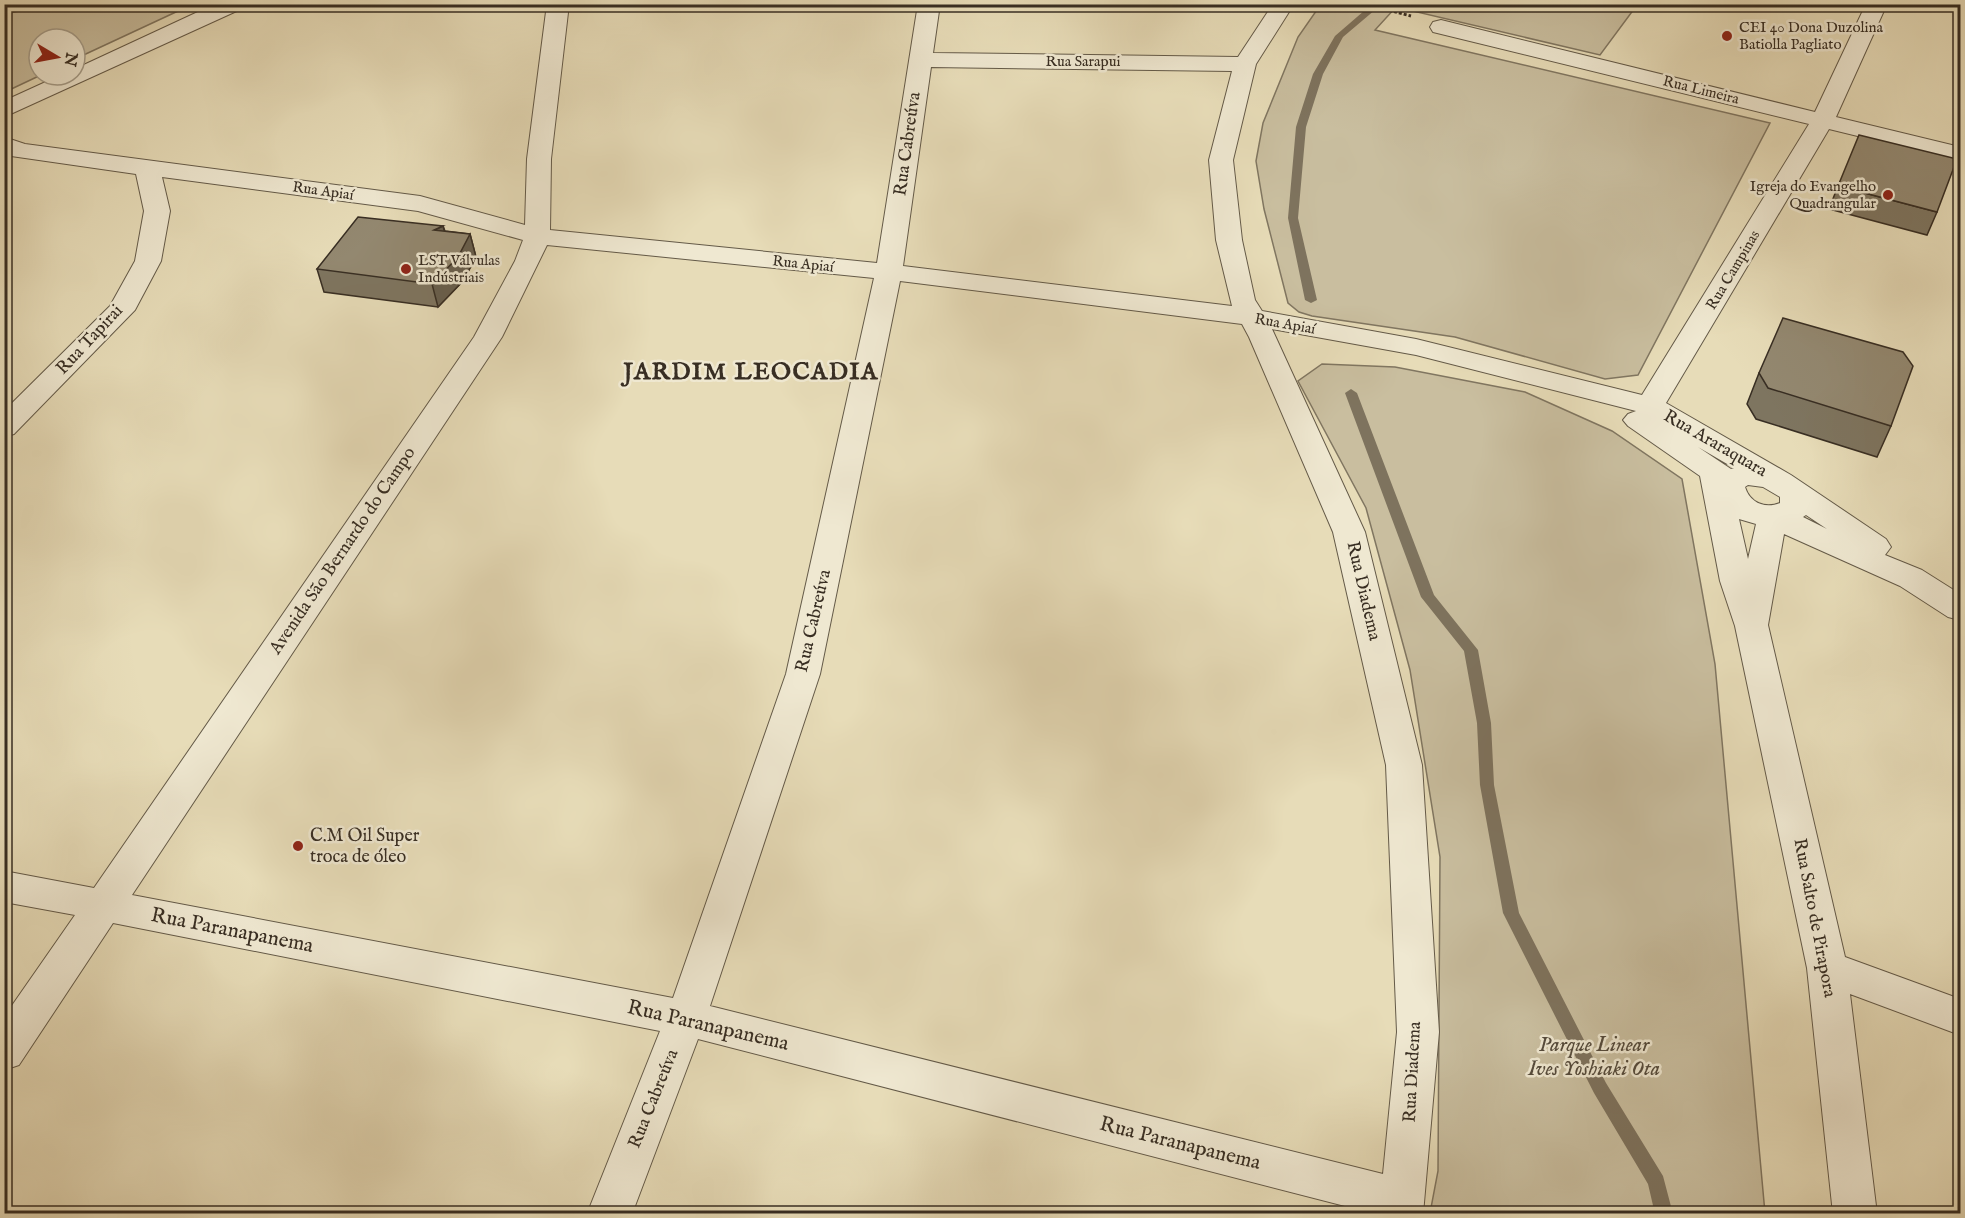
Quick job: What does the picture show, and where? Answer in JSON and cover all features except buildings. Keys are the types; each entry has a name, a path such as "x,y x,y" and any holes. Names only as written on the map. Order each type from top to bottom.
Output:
{"street":[{"path":"4,110 232,4"},
{"name":"Avenida São Bernardo do Campo","path":"4,1052 488,337 528,261 537,236 539,159 558,4"},
{"name":"Rua Cabreúva","path":"609,1214 686,1018 802,674 889,272 928,4"},
{"name":"Rua Diadema","path":"1284,4 1245,64 1221,160 1229,240 1242,300 1263,337 1349,532 1404,765 1418,1032 1403,1207"},
{"name":"Rua Campinas","path":"1650,406 1823,120 1877,4"},
{"name":"Rua Limeira","path":"1441,27 1960,154"},
{"name":"Rua Sarapui","path":"921,60 1245,64"},
{"name":"Rua Apiaí","path":"4,144 20,151 420,204 537,236 889,272 1250,317 1416,347 1650,406"},
{"name":"Rua Tapirai","path":"4,428 121,310 148,261 157,211 147,167"},
{"name":"Rua Apiaí","path":"1600,392 1659,436"},
{"name":"Rua Araraquara","path":"1650,406 1784,497 1960,609"},
{"name":"Rua Araraquara","path":"1659,436 1722,477"},
{"path":"1722,477 1759,475 1784,497"},
{"name":"Rua Salto de Pirapora","path":"1722,477 1736,581 1752,626 1827,968 1855,1214"},
{"name":"Rua Salto de Pirapora","path":"1752,626 1767,539 1784,497"},
{"name":"Rua Paranapanema","path":"4,886 686,1018 1403,1207"},
{"path":"1827,968 1960,1017"}],"path":[{"path":"1365,4 1409,15"}],"green space":[{"path":"48,4 191,5 87,53 87,27 27,27 27,82 5,92 5,14"},
{"path":"1321,4 1637,5 1600,55 1396,7 1375,30 1770,123 1638,375 1605,379 1455,337 1312,316 1299,312 1288,303 1264,209 1256,161 1263,123 1298,37"},
{"name":"Parque Linear Ives Yoshiaki Ota","path":"1322,364 1395,367 1525,392 1612,431 1682,479 1715,664 1765,1213 1430,1213 1438,1171 1440,857 1410,670 1366,508 1298,381"}],"waterway":[{"path":"1311,300 1293,218 1301,127 1318,74 1339,36 1378,4"},
{"path":"1351,393 1428,597 1471,650 1484,723 1487,785 1511,913 1600,1088 1657,1182 1664,1214"}],"place":[{"name":"CEI 40 Dona Duzolina Batiolla Pagliato","path":"1727,36"},
{"name":"Igreja do Evangelho Quadrangular","path":"1888,195"},
{"name":"LST Válvulas Indústriais","path":"406,269"},
{"name":"C.M Oil Super troca de óleo","path":"298,846"}],"district":[{"name":"JARDIM LEOCADIA","path":"751,372"}]}
